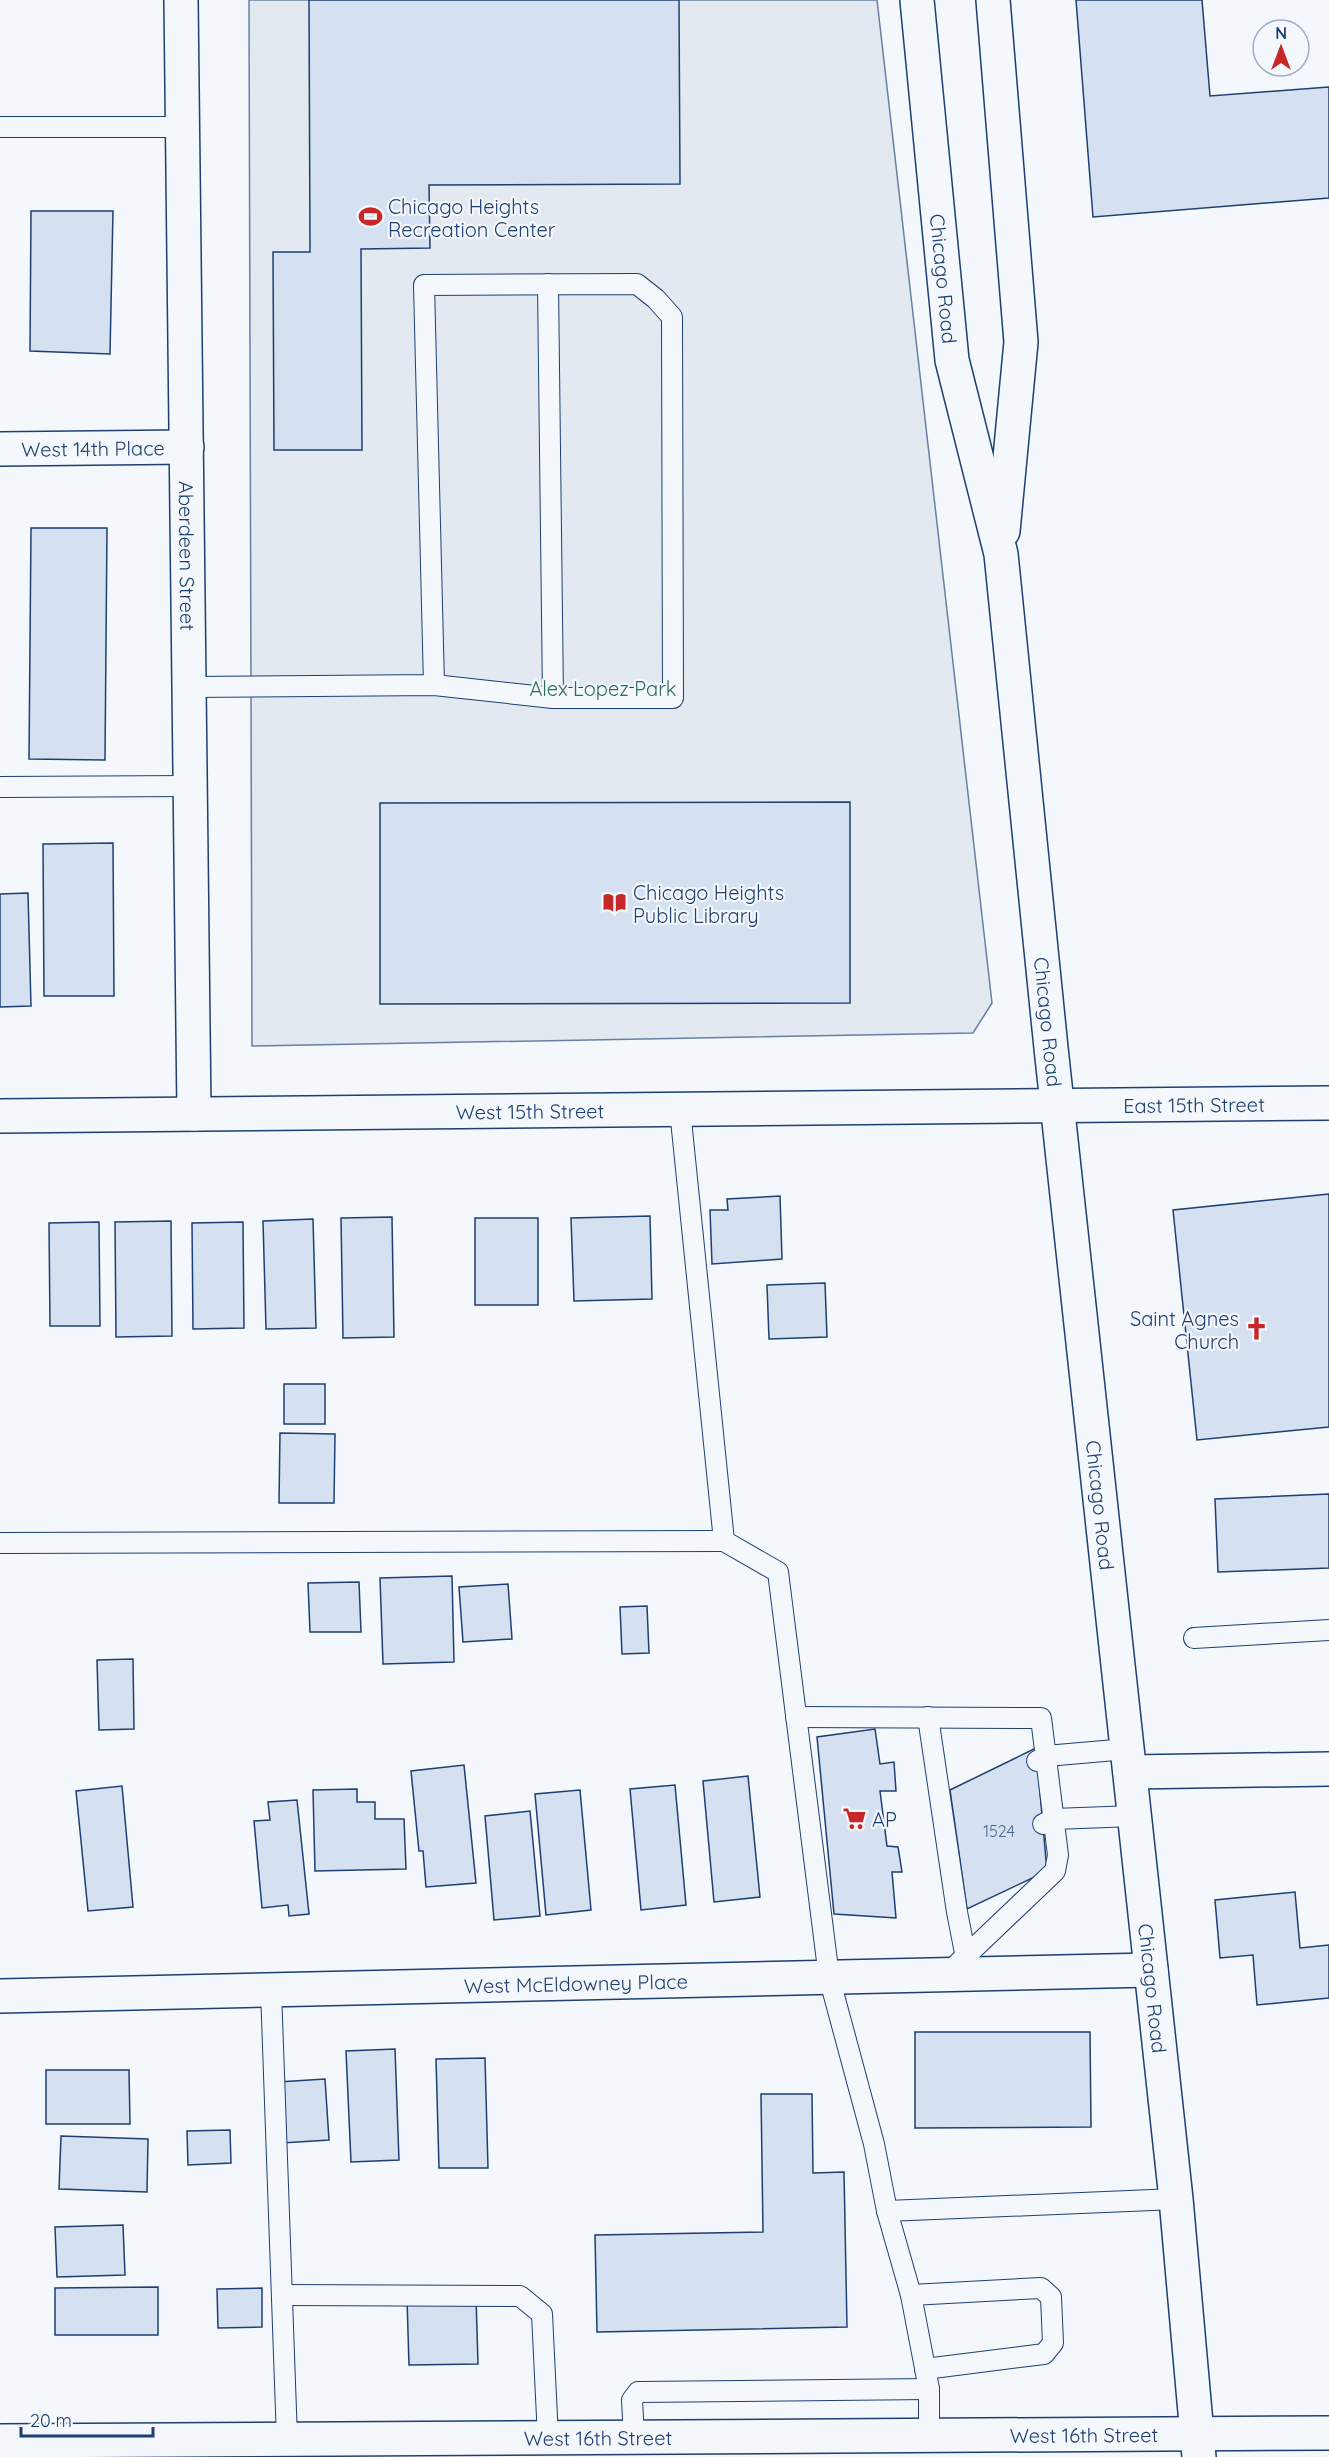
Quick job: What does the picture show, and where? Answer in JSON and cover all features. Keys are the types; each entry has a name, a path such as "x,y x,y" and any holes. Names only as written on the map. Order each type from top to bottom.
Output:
{"street":[{"name":"Aberdeen Street","path":"181,0 194,1114"},
{"name":"Chicago Road","path":"917,0 952,360 1001,554 1058,1107 1176,2199 1198,2445"},
{"name":"Chicago Road","path":"993,0 1022,342 1001,554"},
{"name":"West 14th Place","path":"0,448 187,447"},
{"name":"East 15th Street","path":"1058,1107 1329,1103"},
{"name":"West 15th Street","path":"0,1116 1058,1107"},
{"path":"1129,1760 1329,1769"},
{"name":"West McEldowney Place","path":"0,1996 829,1977 957,1966 1151,1970"},
{"name":"West 16th Street","path":"0,2441 929,2435 1198,2445 1329,2433"}],"lane":[{"path":"0,128 183,127"},
{"path":"190,687 434,685 553,698 673,698 672,317 656,299 637,285 424,285 434,685"},
{"path":"548,285 553,698"},
{"path":"0,787 190,786"},
{"path":"680,1110 724,1541"},
{"path":"0,1543 724,1541 778,1572 829,1977 874,2144 887,2211 911,2295 929,2389 929,2435"},
{"path":"1194,1638 1329,1630"},
{"path":"796,1717 1041,1718 1042,1759 1055,1871 957,1966"},
{"path":"928,1717 950,1805 960,1895 957,1966"},
{"path":"1042,1759 1129,1760"},
{"path":"1048,1821 1134,1816"},
{"path":"271,1990 287,2439"},
{"path":"887,2211 1176,2199"},
{"path":"911,2295 1041,2288 1051,2297 1053,2343 1044,2354 925,2369"},
{"path":"283,2295 520,2296 542,2314 548,2438"},
{"path":"634,2437 632,2400 638,2392 929,2389"}],"green space":[{"name":"Alex Lopez Park","path":"249,0 877,0 992,1003 973,1033 252,1046"}],"building":[{"name":"Chicago Heights Recreation Center","path":"309,0 679,0 680,184 429,185 430,248 361,249 362,450 274,450 273,252 310,252"},
{"path":"1076,0 1202,0 1210,96 1329,87 1329,198 1093,217"},
{"path":"31,211 113,211 110,354 30,351"},
{"path":"31,528 107,528 105,760 29,759"},
{"name":"Chicago Heights Public Library","path":"850,802 850,1003 380,1004 380,803"},
{"path":"113,843 114,996 44,996 43,844"},
{"path":"28,893 31,1006 0,1007 0,894"},
{"path":"1329,1194 1329,1427 1197,1440 1173,1210"},
{"path":"780,1196 782,1259 712,1264 710,1210 728,1210 727,1199"},
{"path":"650,1216 652,1299 574,1301 571,1218"},
{"path":"392,1217 394,1337 343,1338 341,1218"},
{"path":"475,1218 538,1218 538,1305 475,1305"},
{"path":"313,1219 316,1328 266,1329 263,1221"},
{"path":"171,1221 172,1336 116,1337 115,1222"},
{"path":"99,1222 100,1326 50,1326 49,1223"},
{"path":"243,1222 244,1328 193,1329 192,1223"},
{"path":"825,1283 827,1337 769,1339 767,1285"},
{"path":"284,1384 325,1384 325,1424 284,1424"},
{"path":"280,1433 335,1434 334,1503 279,1503"},
{"path":"1329,1494 1329,1568 1218,1572 1215,1499"},
{"path":"452,1576 454,1662 383,1664 380,1578"},
{"path":"359,1582 361,1632 310,1632 308,1583"},
{"path":"508,1584 512,1639 463,1642 459,1587"},
{"path":"647,1606 649,1653 622,1654 620,1607"},
{"path":"133,1659 134,1729 99,1730 97,1660"},
{"name":"AP","path":"875,1729 880,1764 894,1762 896,1791 880,1791 887,1846 898,1847 902,1872 892,1872 896,1918 834,1914 817,1737"},
{"name":"AP","path":"1036,1748 1047,1871 967,1909 950,1790"},
{"path":"464,1765 476,1883 426,1887 423,1851 419,1851 411,1771"},
{"path":"748,1776 760,1897 714,1902 703,1781"},
{"path":"675,1785 686,1905 641,1910 630,1789"},
{"path":"122,1786 133,1907 88,1911 76,1791"},
{"path":"357,1789 357,1802 375,1802 375,1819 404,1819 406,1869 315,1871 313,1790"},
{"path":"580,1790 591,1910 546,1915 535,1794"},
{"path":"297,1800 309,1914 289,1916 288,1905 262,1908 254,1821 270,1820 268,1802"},
{"path":"530,1811 540,1916 494,1920 485,1816"},
{"path":"1295,1892 1300,1948 1329,1945 1329,1998 1257,2005 1253,1955 1220,1958 1215,1900"},
{"path":"915,2032 1090,2032 1091,2127 915,2128"},
{"path":"395,2049 399,2160 351,2162 346,2051"},
{"path":"485,2058 488,2168 439,2168 436,2059"},
{"path":"46,2070 129,2070 130,2124 46,2124"},
{"path":"325,2079 329,2140 282,2143 278,2082"},
{"path":"761,2094 812,2094 813,2173 844,2172 847,2327 597,2332 595,2235 763,2232"},
{"path":"230,2130 231,2163 188,2165 187,2131"},
{"path":"61,2136 148,2139 147,2192 59,2189"},
{"path":"123,2225 125,2275 57,2277 55,2227"},
{"path":"158,2287 158,2335 55,2335 55,2288"},
{"path":"262,2288 262,2327 218,2328 217,2289"},
{"path":"476,2297 478,2364 409,2365 407,2299"}],"place":[{"name":"Chicago Heights Recreation Center","path":"370,217"},
{"name":"Chicago Heights Public Library","path":"615,903"},
{"name":"Saint Agnes Church","path":"1257,1329"},
{"name":"AP","path":"854,1819"}]}
